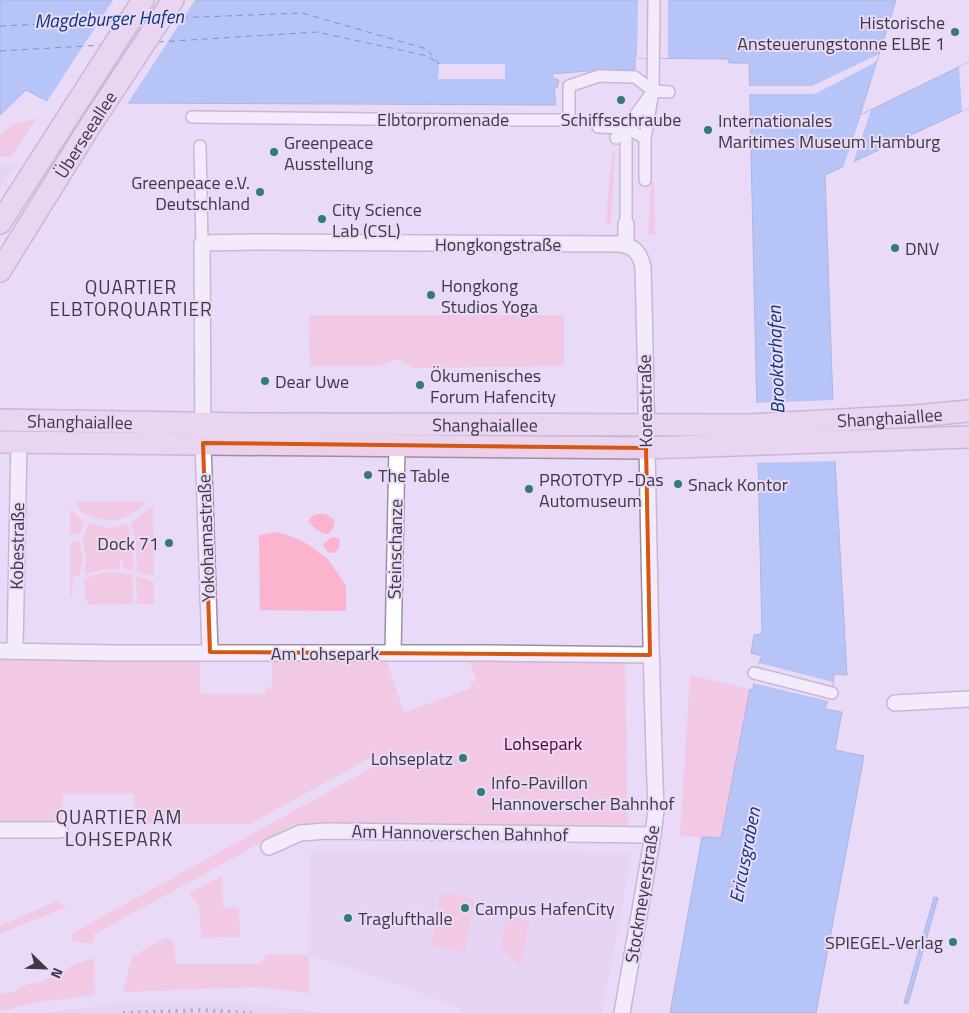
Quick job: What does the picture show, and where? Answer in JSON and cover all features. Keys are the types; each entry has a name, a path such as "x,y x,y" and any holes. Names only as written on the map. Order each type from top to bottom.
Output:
{"main road":[{"name":"Überseeallee","path":"0,223 143,0"},
{"name":"Überseeallee","path":"0,270 90,126 173,0"},
{"name":"Shanghaiallee","path":"0,420 397,446 646,448 855,419 915,416 969,410"},
{"name":"Shanghaiallee","path":"9,442 203,433 646,425 750,434 856,440 969,437"}],"street":[{"path":"645,180 645,138 653,91 654,0"},
{"name":"Elbtorpromenade","path":"192,117 570,120 568,86 599,76 634,77 653,91"},
{"path":"653,91 669,92"},
{"path":"616,138 626,128 653,91"},
{"path":"598,127 626,128 645,138"},
{"path":"620,245 626,224 626,128"},
{"path":"200,146 203,433"},
{"name":"Hongkongstraße","path":"202,243 620,245"},
{"name":"Koreastraße","path":"620,245 637,251 643,267 647,405 646,448 650,655"},
{"name":"Yokohamastraße","path":"203,433 210,652"},
{"name":"Kobestraße","path":"8,651 9,442"},
{"name":"Steinschanze","path":"393,653 397,446"},
{"name":"Am Lohsepark","path":"8,651 650,655"},
{"name":"Stockmeyerstraße","path":"622,1013 656,810 650,655"},
{"path":"754,672 832,693"},
{"path":"894,703 969,699"},
{"path":"0,830 60,830"},
{"name":"Am Hannoverschen Bahnhof","path":"269,847 300,833 327,831 653,835"}],"highlighted area":[{"path":"203,443 646,448 650,655 210,652"}],"shaded area":[{"path":"0,165 14,165 0,187"},
{"name":"Campus HafenCity","path":"383,850 632,853 602,1013 461,1013 462,1009 383,979 309,955 310,852"},
{"path":"158,1002 249,1004 326,1013 46,1013 115,1004"}],"green space":[{"path":"36,119 11,157 0,157 0,136 13,124"},
{"path":"613,151 615,151 611,224 606,224 608,194"},
{"path":"651,180 654,182 655,234 648,235"},
{"path":"309,315 564,315 564,366 412,368 401,360 393,360 381,366 310,366"},
{"path":"147,501 129,516 116,520 101,519 84,513 76,502"},
{"path":"153,506 154,576 137,572 136,543 131,523"},
{"path":"70,509 84,522 80,534 70,534"},
{"path":"326,514 334,520 333,528 328,534 319,531 308,521 312,516"},
{"path":"88,523 109,528 128,524 134,550 133,571 123,568 122,559 120,559 120,569 102,570 85,574 86,557 83,540"},
{"path":"277,532 309,545 328,559 346,586 346,611 260,610 259,535"},
{"path":"332,537 339,538 340,544 337,551 329,553 323,546"},
{"path":"79,541 82,557 80,575 73,578 72,596 70,597 70,543"},
{"path":"113,572 132,575 133,604 88,605 84,579 102,573"},
{"path":"136,576 154,582 154,604 137,604"},
{"name":"Lohsepark","path":"0,658 200,660 200,693 205,694 265,694 265,688 272,687 272,661 386,660 404,712 472,688 470,683 476,680 469,660 625,661 628,826 316,824 298,827 295,824 93,935 93,943 72,942 73,933 384,761 368,759 250,824 135,824 134,794 63,794 61,823 0,823"},
{"path":"690,675 750,689 721,839 680,836"},
{"path":"222,876 223,907 239,908 240,937 201,938 199,907 189,893"},
{"path":"441,892 474,899 465,952 431,946"},
{"path":"57,901 67,907 0,934 0,926"},
{"path":"506,917 529,921 522,963 520,965 500,948"},
{"path":"166,937 174,943 176,964 259,964 267,954 309,955 309,993 256,987 123,992 132,957"},
{"path":"94,958 95,995 33,1003 0,1011 0,994 13,992 28,984 42,982 76,964"}],"water":[{"path":"0,0 896,0 860,115 969,62 969,108 825,175 835,461 847,675 834,674 833,686 825,709 842,712 835,750 864,756 816,1013 670,1013 702,837 721,838 750,689 753,690 758,665 762,656 751,653 754,635 762,634 749,63 729,63 729,59 637,58 637,52 635,52 635,70 599,70 552,74 553,78 559,80 557,88 554,88 556,105 47,101 26,90 0,115"},
{"path":"934,897 938,898 908,1004 904,1003"}],"pier":[{"path":"113,0 158,0 90,105 46,103"},
{"path":"161,0 195,0 126,106 92,105"},
{"path":"638,0 668,0 668,58 637,58"},
{"path":"879,54 876,62 815,94 747,94 747,86 812,86"},
{"path":"969,62 969,108 962,111 959,67"},
{"path":"439,64 505,64 505,79 438,79"},
{"path":"871,110 853,163 843,168 861,115"},
{"path":"835,400 838,461 756,463 754,403"},
{"path":"759,663 833,682 830,698 828,701 753,683 754,673"}],"ferry route":[{"path":"158,42 317,32 428,56 439,64 427,49 302,13 174,18"},
{"path":"0,26 118,21"},
{"path":"0,51 102,45"}],"railway":[{"path":"123,1013 202,1010 252,1013"}],"place":[{"name":"Historische Ansteuerungstonne ELBE 1","path":"955,32"},
{"name":"Schiffsschraube","path":"621,100"},
{"name":"Internationales Maritimes Museum Hamburg","path":"708,130"},
{"name":"Greenpeace Ausstellung","path":"274,152"},
{"name":"Greenpeace e.V. Deutschland","path":"260,192"},
{"name":"City Science Lab (CSL)","path":"322,219"},
{"name":"DNV","path":"895,248"},
{"name":"Hongkong Studios Yoga","path":"431,295"},
{"name":"Dear Uwe","path":"265,381"},
{"name":"Ökumenisches Forum Hafencity","path":"420,385"},
{"name":"The Table","path":"368,475"},
{"name":"Snack Kontor","path":"678,484"},
{"name":"PROTOTYP -Das Automuseum","path":"529,489"},
{"name":"Dock 71","path":"169,543"},
{"name":"Lohseplatz","path":"463,758"},
{"name":"Info-Pavillon Hannoverscher Bahnhof","path":"481,792"},
{"name":"Campus HafenCity","path":"465,908"},
{"name":"Traglufthalle","path":"348,918"},
{"name":"SPIEGEL-Verlag","path":"953,942"}],"district":[{"name":"QUARTIER ELBTORQUARTIER","path":"131,297"},
{"name":"QUARTIER AM LOHSEPARK","path":"119,827"}],"water label":[{"name":"Magdeburger Hafen","path":"109,18"},
{"name":"Brooktorhafen","path":"775,360"},
{"name":"Ericusgraben","path":"744,855"}]}
